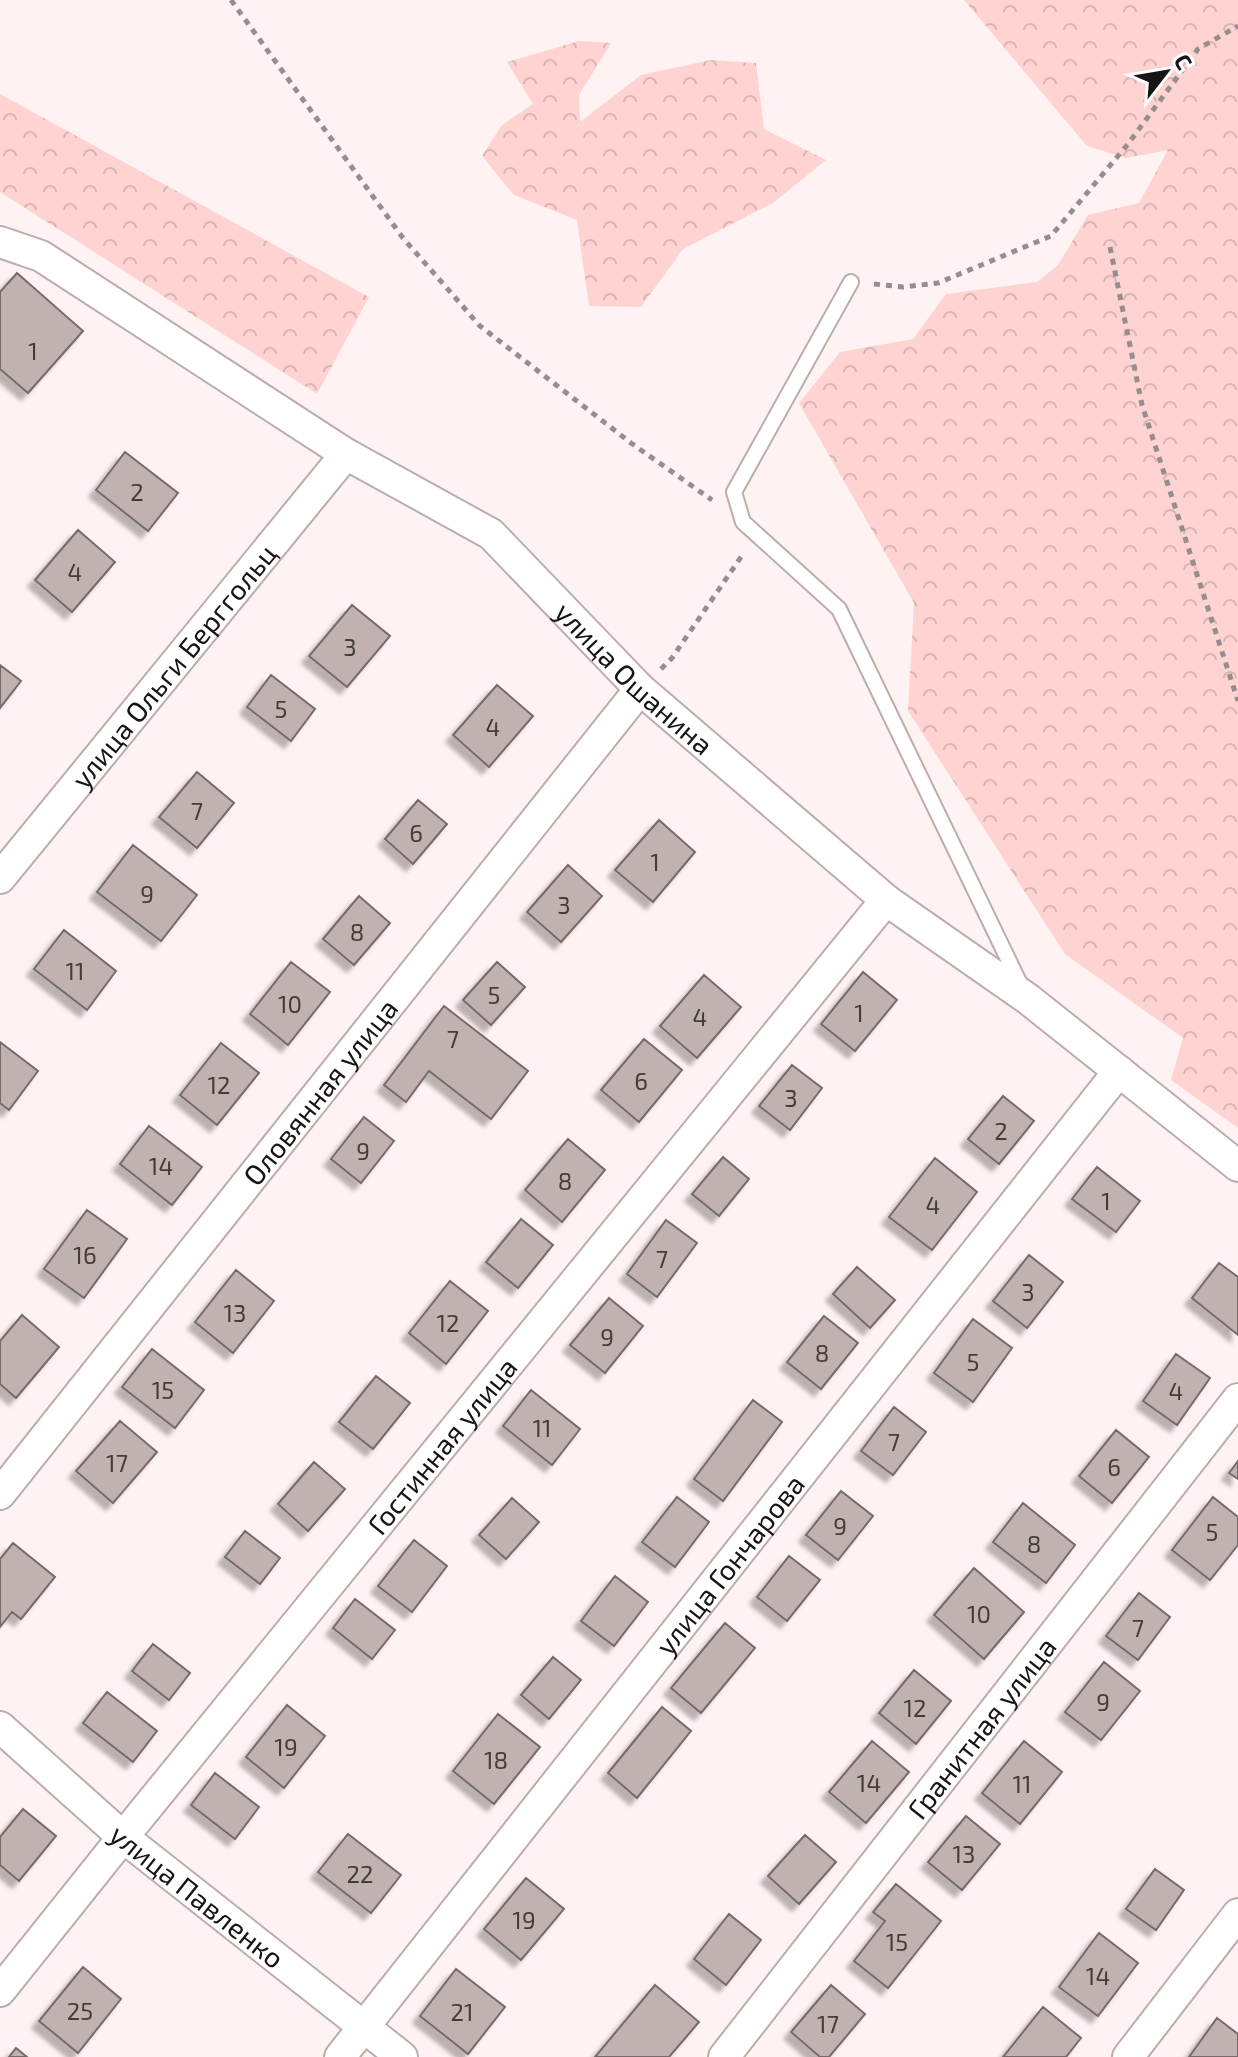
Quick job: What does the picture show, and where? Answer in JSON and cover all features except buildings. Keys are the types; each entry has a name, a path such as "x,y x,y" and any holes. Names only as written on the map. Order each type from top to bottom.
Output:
{"street":[{"name":"улица Ошанина","path":"0,242 41,256 346,454 491,534 640,689 886,900 1028,999 1238,1166"},
{"name":"улица Ольги Берггольц","path":"0,878 346,454"},
{"name":"Оловянная улица","path":"0,1494 640,689"},
{"name":"Гостинная улица","path":"0,1991 886,900"},
{"name":"улица Гончарова","path":"340,2057 1119,1071"},
{"name":"Гранитная улица","path":"724,2057 1238,1399"},
{"name":"улица Павленко","path":"0,1727 123,1837 402,2057"},
{"path":"1128,2057 1238,1914"}],"lane":[{"path":"851,282 734,492 743,522 839,609 1028,999"}],"path":[{"path":"231,0 403,238 480,326 631,443 743,522 745,551 739,562 672,658 640,689"},
{"path":"851,282 903,287 938,283 1051,236 1128,144 1198,49 1238,26"},
{"path":"1110,247 1142,405 1238,701"}],"green space":[{"path":"964,0 1238,0 1238,1128 1171,1080 1183,1038 1065,954 908,711 914,603 799,403 840,352 913,339 946,294 1037,282 1058,265 1088,215 1139,203 1168,150 1126,158 1087,146"},
{"path":"579,41 611,43 579,95 580,122 641,75 711,60 756,63 764,129 826,160 773,203 683,249 641,307 589,306 577,220 514,195 482,156 502,125 533,104 507,62"},
{"path":"0,94 369,297 317,394 0,192"}]}
